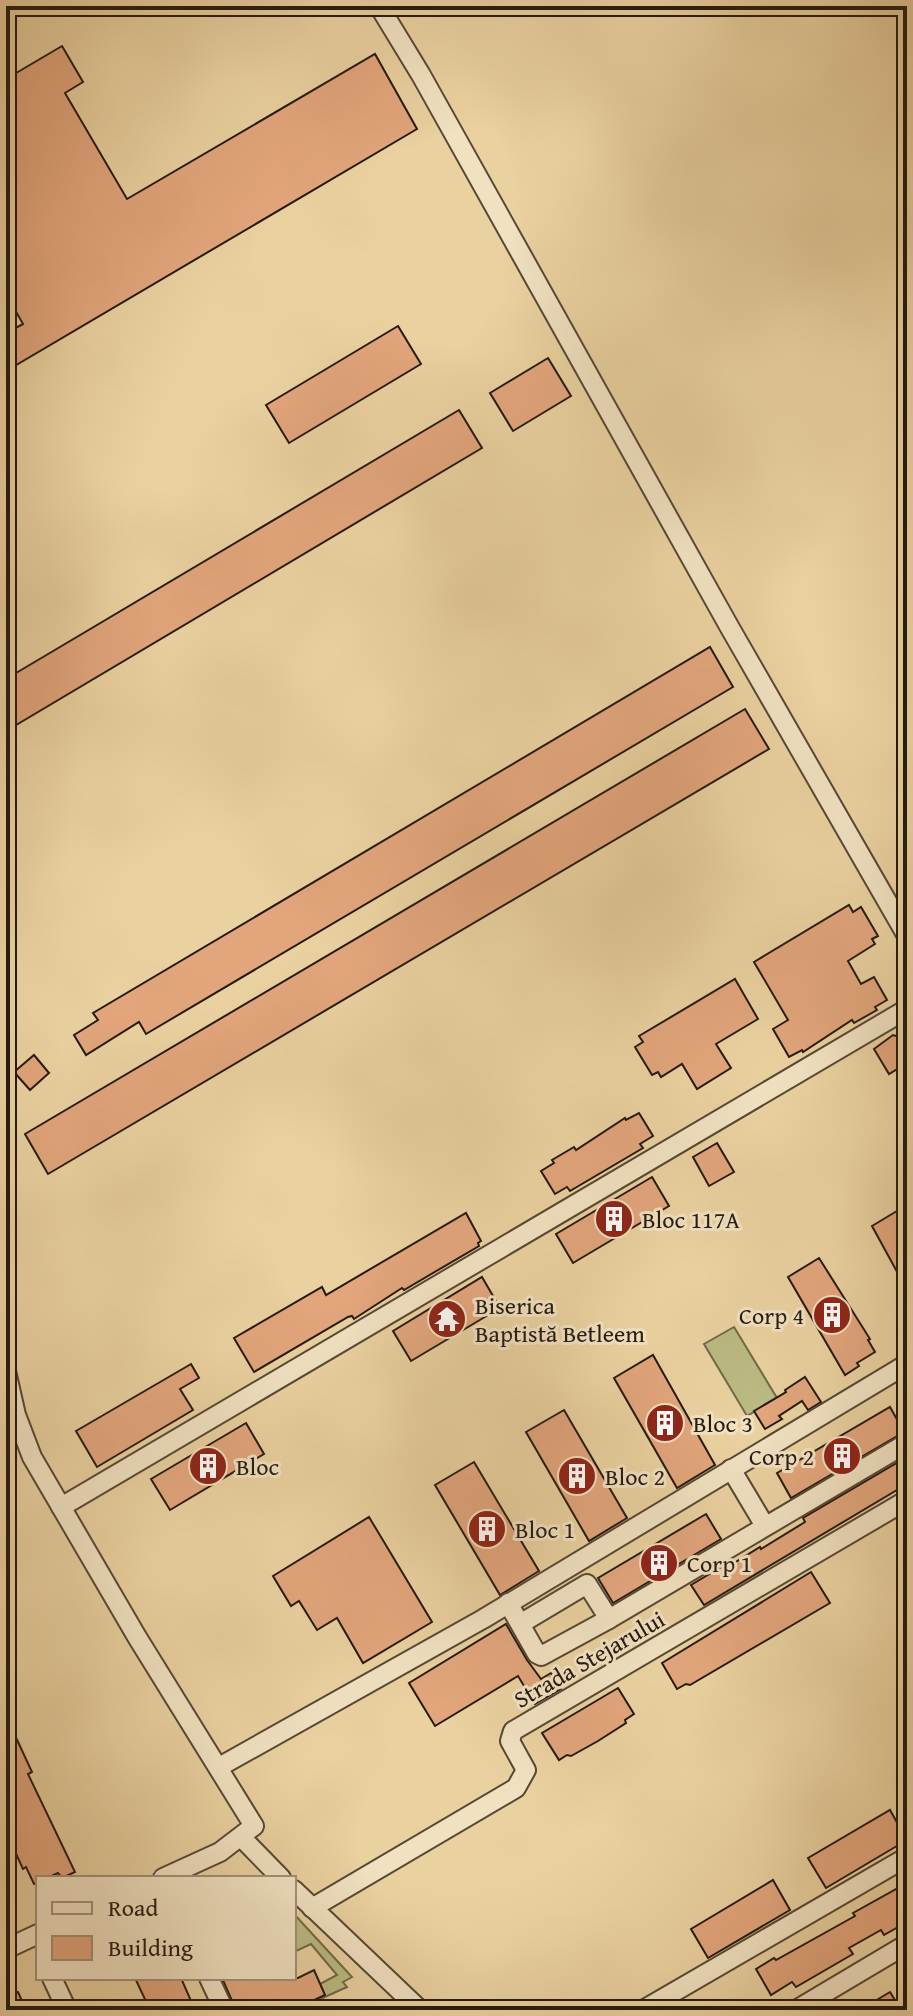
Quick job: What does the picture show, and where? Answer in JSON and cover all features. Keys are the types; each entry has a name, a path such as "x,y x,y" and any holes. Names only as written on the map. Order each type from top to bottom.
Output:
{"street":[{"path":"379,6 421,75 730,628 907,936"},
{"path":"61,1507 907,1009"},
{"path":"6,1217 6,1239"},
{"path":"219,1767 508,1603 907,1365"},
{"path":"6,1371 16,1415 32,1457 137,1637 219,1767 248,1832 280,1876"},
{"path":"508,1603 537,1654 545,1656 907,1443"},
{"path":"731,1469 765,1526"},
{"name":"Strada Stejarului","path":"312,1908 516,1788 526,1770 510,1741 513,1731 907,1500"},
{"path":"520,1624 587,1584 609,1619"},
{"path":"167,1876 220,1852 248,1832"},
{"path":"643,2010 907,1857"},
{"path":"296,1892 420,2010"},
{"path":"6,1949 36,1940"},
{"path":"796,2010 907,1944"},
{"path":"53,1980 67,2010"},
{"path":"210,1980 224,2010"}],"green space":[{"path":"734,1327 777,1398 747,1416 704,1344"},
{"path":"296,1916 352,1977 343,1982 347,1987 293,2010 325,1995 320,1984 337,1975 311,1944 296,1951"}],"building":[{"path":"62,46 83,82 65,93 127,199 375,54 417,129 6,371 6,333 23,324 6,294 6,79"},
{"path":"398,326 421,364 289,443 266,405"},
{"path":"548,358 571,396 513,431 490,393"},
{"path":"459,410 482,448 6,731 6,679"},
{"path":"710,647 733,687 146,1034 139,1022 86,1055 74,1035 98,1020 93,1013"},
{"path":"745,709 769,749 48,1174 25,1134"},
{"path":"849,905 853,912 861,907 878,936 872,939 875,944 848,961 861,984 874,977 887,1000 875,1007 877,1010 854,1023 852,1020 803,1052 789,1057 773,1029 788,1020 754,962"},
{"path":"735,979 758,1019 716,1044 731,1068 697,1089 682,1064 661,1077 658,1072 652,1075 635,1047 643,1042 639,1036"},
{"path":"907,1030 907,1063 889,1074 874,1049 893,1035"},
{"path":"34,1055 49,1073 30,1090 14,1072"},
{"path":"639,1113 653,1136 640,1144 643,1148 570,1191 567,1187 555,1194 541,1171 554,1163 552,1160 574,1147 576,1150 625,1118"},
{"path":"717,1143 734,1172 709,1186 693,1157"},
{"name":"Bloc 117A","path":"652,1177 669,1206 573,1263 556,1234"},
{"path":"907,1205 907,1290 872,1226"},
{"path":"466,1213 481,1241 479,1246 404,1290 402,1288 354,1319 348,1317 254,1372 234,1338 322,1287 326,1295"},
{"name":"Corp 4","path":"819,1258 875,1352 845,1375 788,1277"},
{"name":"Biserica Baptistă Betleem","path":"482,1277 500,1308 411,1361 393,1331"},
{"name":"Bloc 3","path":"653,1355 715,1465 677,1488 614,1378"},
{"path":"191,1364 199,1378 180,1389 193,1410 97,1467 76,1431"},
{"path":"805,1377 821,1402 808,1410 802,1401 765,1429 754,1411"},
{"name":"Corp 2","path":"890,1407 904,1432 791,1498 777,1473"},
{"name":"Bloc 2","path":"564,1410 627,1518 589,1541 526,1432"},
{"name":"Bloc","path":"246,1423 264,1454 170,1510 151,1479"},
{"path":"907,1457 907,1484 704,1605 691,1585 733,1560 734,1563 761,1549 805,1522 803,1518"},
{"name":"Bloc 1","path":"474,1462 539,1571 500,1595 435,1485"},
{"name":"Corp 1","path":"706,1514 721,1539 613,1603 598,1578"},
{"path":"369,1517 432,1622 363,1663 337,1618 317,1630 299,1601 291,1606 273,1576"},
{"path":"811,1572 830,1603 690,1685 677,1689 662,1663"},
{"path":"506,1624 541,1679 551,1673 561,1689 535,1704 518,1676 435,1726 409,1683"},
{"path":"618,1688 634,1714 625,1720 626,1723 598,1741 559,1760 542,1733"},
{"path":"6,1716 32,1772 28,1774 75,1872 66,1876 58,1873 36,1876 34,1884 26,1867 23,1869 6,1832"},
{"path":"890,1810 907,1840 826,1888 808,1858"},
{"path":"773,1880 790,1910 708,1958 691,1929"},
{"path":"907,1883 907,1922 884,1935 881,1930 849,1948 853,1954 796,1987 792,1982 771,1995 756,1969 855,1916 853,1913"},
{"path":"314,1970 325,1995 293,2010 236,2010 223,1980 296,1980"},
{"path":"136,1980 182,1980 195,2010 150,2010"},
{"path":"18,1992 26,2010 6,2010 6,1997"},
{"path":"890,1992 901,2010 860,2010"}],"place":[{"name":"Bloc 117A","path":"614,1219"},
{"name":"Corp 4","path":"832,1315"},
{"name":"Biserica Baptistă Betleem","path":"447,1319"},
{"name":"Bloc 3","path":"665,1423"},
{"name":"Corp 2","path":"842,1456"},
{"name":"Bloc","path":"208,1466"},
{"name":"Bloc 2","path":"577,1476"},
{"name":"Bloc 1","path":"487,1529"},
{"name":"Corp 1","path":"659,1563"}]}
